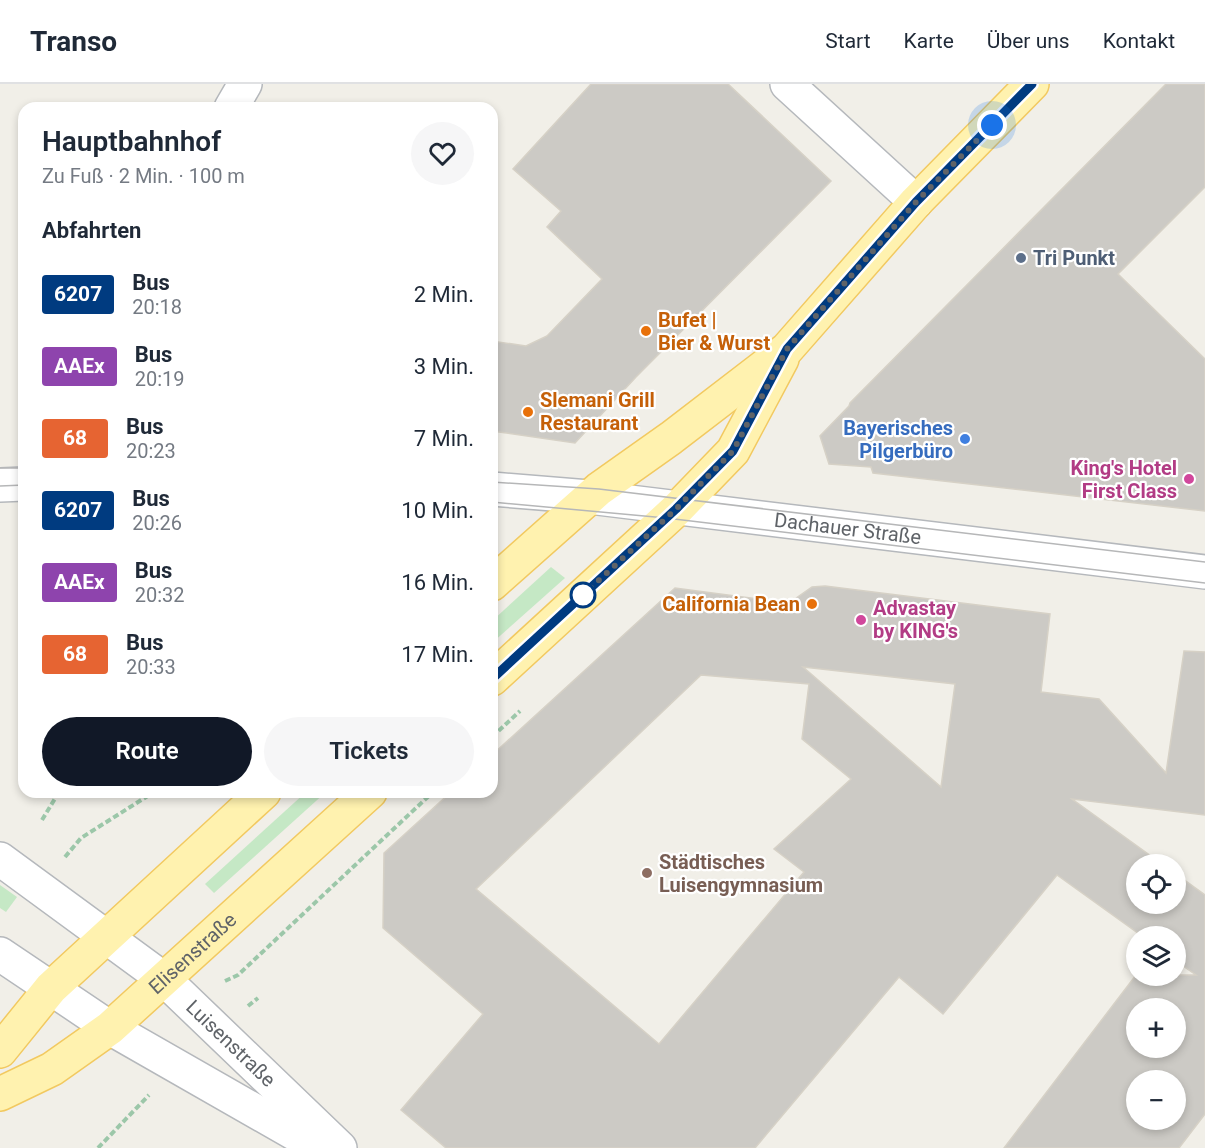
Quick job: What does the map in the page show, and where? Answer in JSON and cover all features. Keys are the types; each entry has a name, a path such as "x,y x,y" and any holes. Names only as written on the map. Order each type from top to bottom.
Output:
{"main road":[{"path":"498,579 589,498 787,349 916,202 1032,84"},
{"path":"498,673 676,509 733,451 787,349"},
{"path":"0,1051 51,988 257,798"},
{"name":"Elisenstraße","path":"0,1094 52,1069 110,1028 363,798"}],"street":[{"path":"234,102 245,84"},
{"path":"787,84 916,202"},
{"path":"0,469 18,469"},
{"path":"0,485 18,484"},
{"name":"Dachauer Straße","path":"498,490 589,498 1205,572"},
{"name":"Luisenstraße","path":"0,859 165,980 340,1148"},
{"name":"Luisenstraße","path":"0,954 110,1028 320,1148"}],"path":[{"path":"42,820 55,798"}],"green space":[{"path":"551,567 565,578 498,638 498,616"},
{"path":"299,798 319,798 214,893 205,884"},
{"path":"0,885 17,897 6,912 0,908"}],"building":[{"path":"591,84 728,84 831,181 636,377 575,443 498,432 498,342 526,346 547,336 602,279 547,227 561,211 513,169"},
{"path":"1166,84 1205,84 1205,187 1118,274 1205,359 1205,511 873,473 871,467 829,464 820,436"},
{"path":"825,586 1050,614 1041,692 1099,699 1166,773 1184,651 1205,652 1205,815 1072,799 1148,854 1126,854 1126,914 1186,914 1186,881 1205,895 1205,1114 1179,1148 1004,1148 1128,986 1186,986 1186,975 1196,975 1186,968 1186,926 1128,926 1057,875 943,1014 899,977 755,1148 446,1148 401,1110 483,1014 383,928 384,853 444,798 498,798 498,750 675,588 789,603 812,587","holes":["803,667 955,684 941,787","701,675 809,684 802,739 851,779 774,849 804,872 659,1044 476,889"]}],"tram line":[{"path":"0,468 18,468"},
{"path":"498,482 599,489 1205,562"},
{"path":"0,486 18,485"},
{"path":"498,503 666,518 1205,583"}],"bus line":[{"name":"6207","path":"498,673 676,509 733,451 787,349 916,202 1032,84"}],"place":[{"name":"Tri Punkt","path":"1021,258"},
{"name":"Bufet | Bier & Wurst","path":"646,331"},
{"name":"Slemani Grill Restaurant","path":"528,412"},
{"name":"Bayerisches Pilgerbüro","path":"965,439"},
{"name":"King's Hotel First Class","path":"1189,479"},
{"name":"California Bean","path":"812,604"},
{"name":"Advastay by KING's","path":"861,620"},
{"name":"Städtisches Luisengymnasium","path":"647,873"}],"route":[{"path":"583,595 676,509 733,451 787,349 916,202 992,125"}]}
